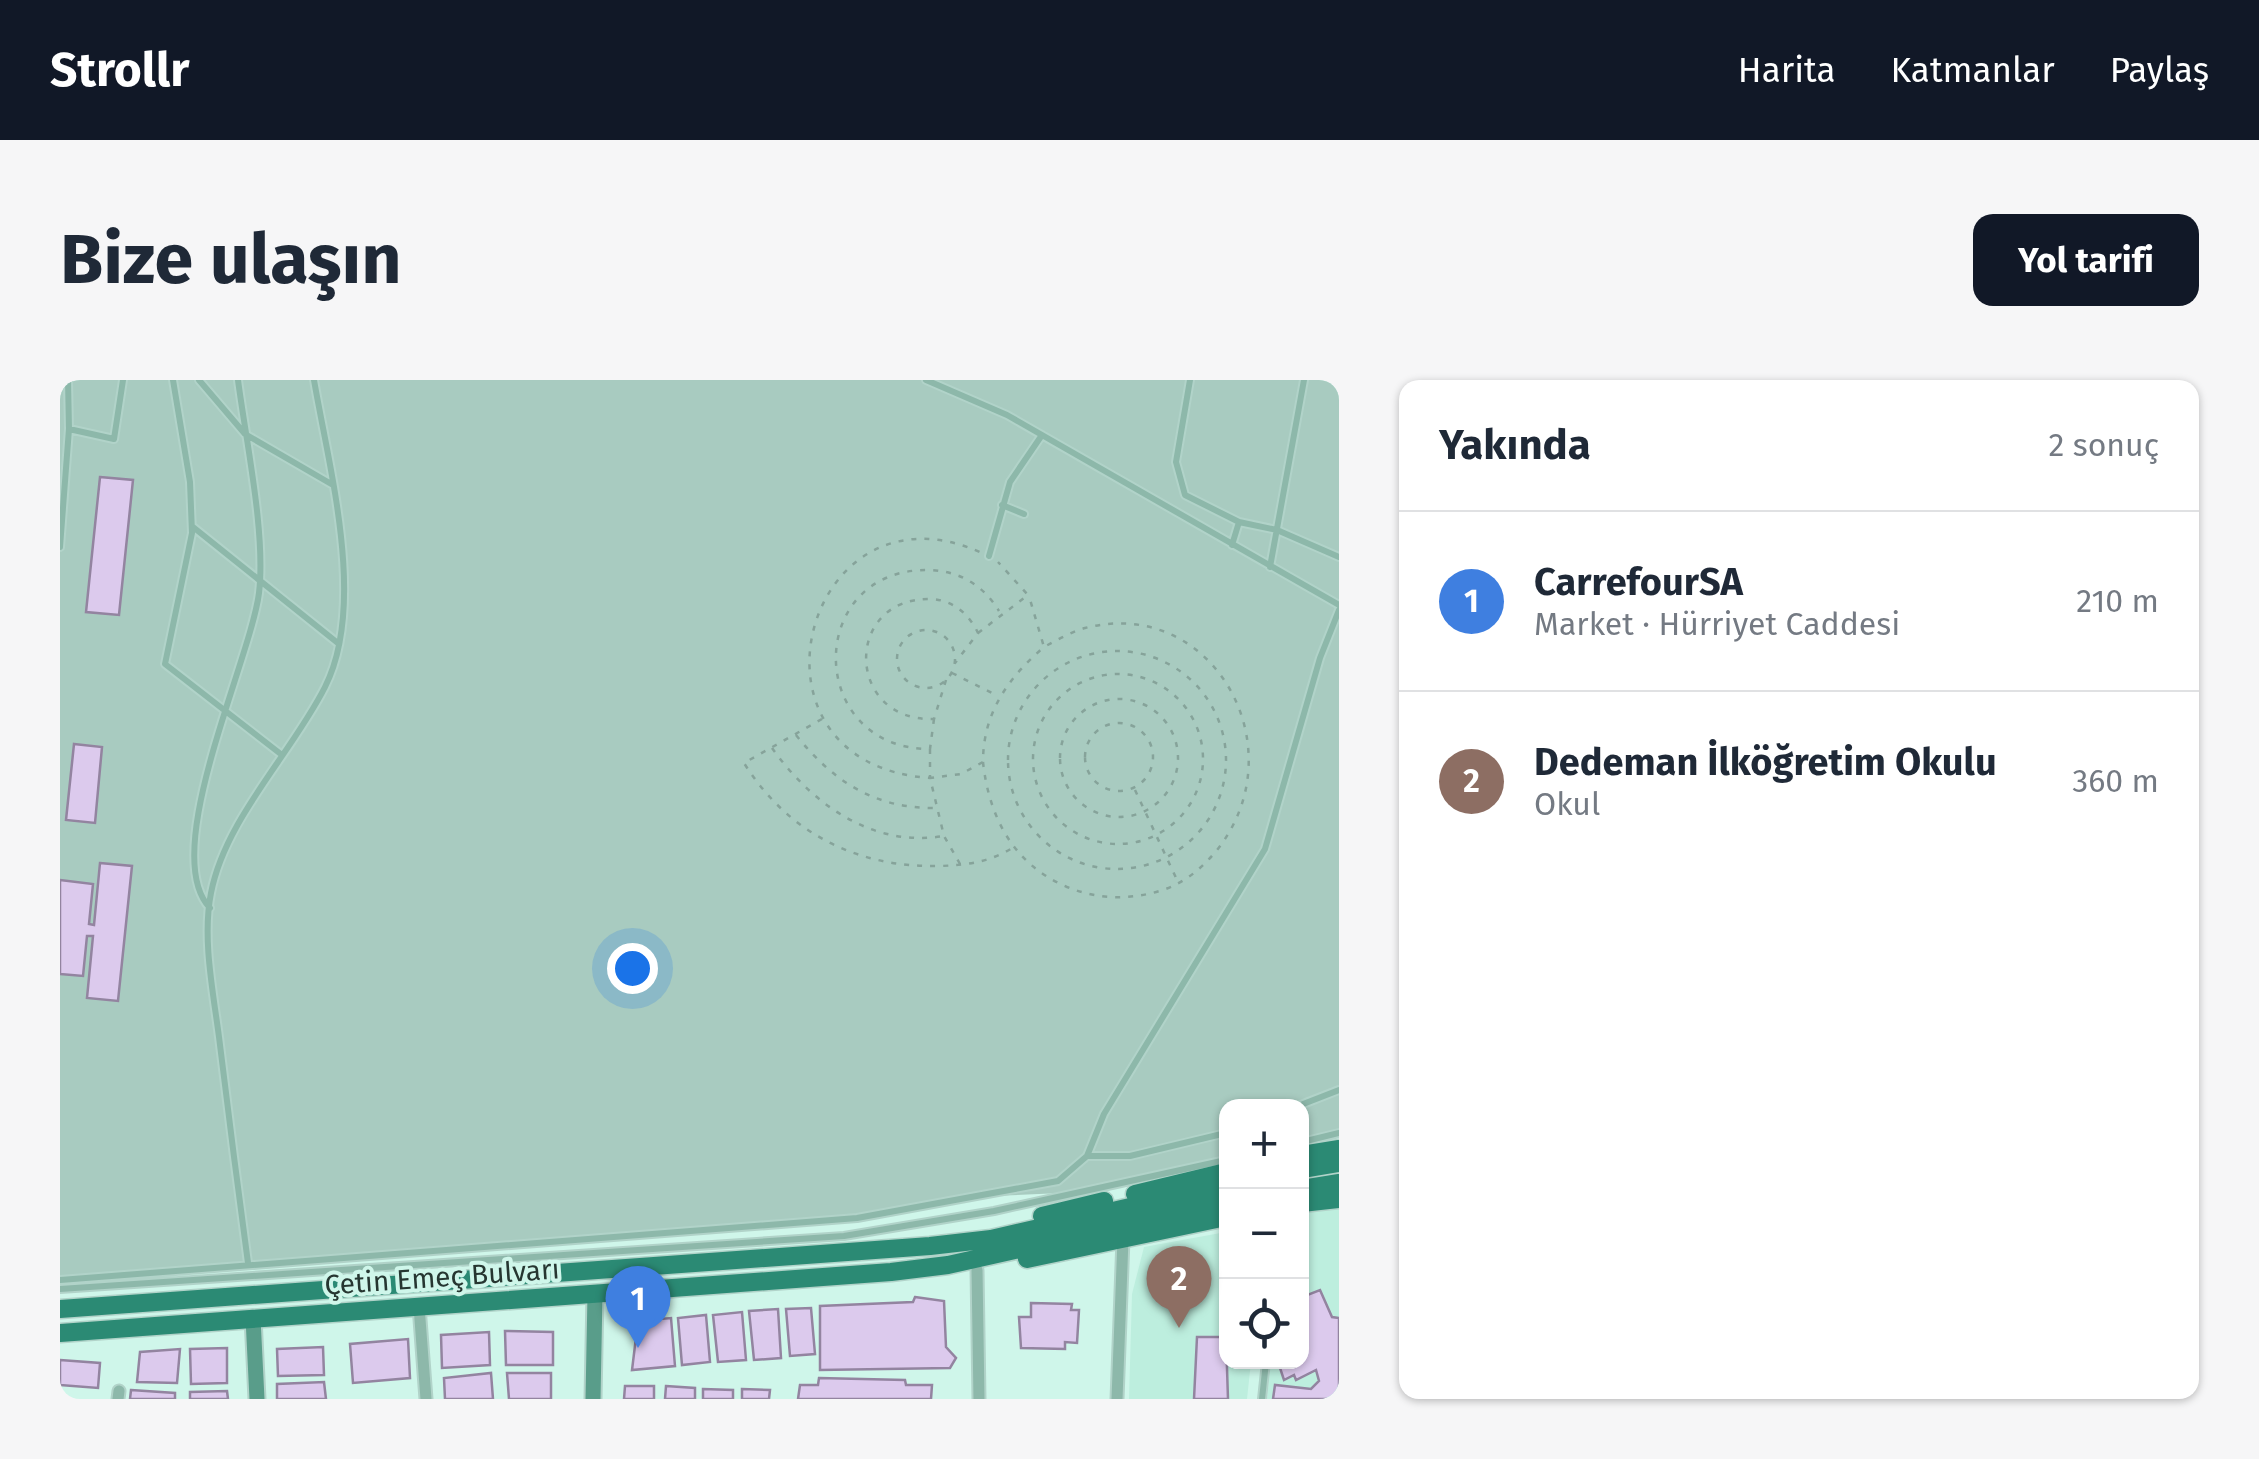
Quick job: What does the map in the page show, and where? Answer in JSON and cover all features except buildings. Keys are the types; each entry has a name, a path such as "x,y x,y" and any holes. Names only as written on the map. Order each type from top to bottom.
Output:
{"main road":[{"path":"1309,1154 1339,1149"},
{"path":"1309,1168 1339,1163"},
{"name":"Çetin Emeç Bulvarı","path":"930,1246 1219,1174"},
{"path":"1309,1188 1339,1183"},
{"name":"Çetin Emeç Bulvarı","path":"60,1309 930,1246 991,1239 1219,1188"},
{"path":"1309,1202 1339,1199"},
{"name":"Çetin Emeç Bulvarı","path":"60,1333 948,1265 1219,1206"},
{"name":"Çetin Emeç Bulvarı","path":"948,1265 977,1270 1219,1219"},
{"path":"252,1295 253,1318"}],"street":[{"path":"1116,1399 1124,1239"},
{"path":"977,1270 979,1399"},
{"path":"593,1399 595,1294"},
{"path":"420,1306 426,1399"},
{"path":"253,1318 257,1399"}],"lane":[{"path":"60,547 70,430 68,380"},
{"path":"70,430 114,439 123,380"},
{"path":"172,380 190,482 192,526 166,664 282,756"},
{"path":"199,380 245,434 332,485"},
{"path":"211,909 197,894 192,873 206,778 258,582 258,545 238,380"},
{"path":"248,1263 210,966 211,892 236,830 326,686 339,644 343,618 332,485 314,380"},
{"path":"60,1280 857,1218 1058,1181 1087,1156 1112,1099 1266,849 1320,658 1339,607 1042,435 926,380"},
{"path":"1190,380 1176,462 1185,494 1239,522 1277,530 1339,557"},
{"path":"1270,567 1304,380"},
{"path":"989,556 1002,504 1022,461 1042,435"},
{"path":"1002,504 1024,514"},
{"path":"1232,545 1239,522"},
{"path":"192,526 339,644"},
{"path":"992,544 1001,550"},
{"path":"1309,1102 1339,1090"},
{"path":"1309,1140 1339,1133"},
{"path":"1087,1156 1130,1156 1219,1134"},
{"path":"60,1290 844,1236 994,1211 1219,1162"},
{"path":"1262,1399 1265,1369"}],"path":[{"path":"983,762 961,774 930,778 905,776 860,758 823,718 806,655 816,610 842,574 877,549 922,538 958,543 989,556 1028,595 1044,647"},
{"path":"930,749 890,742 853,713 835,667 837,636 843,621 851,607 876,584 891,576 928,570 962,576 988,594 1001,614"},
{"path":"960,866 935,808 930,778 934,718 955,663 978,633 1028,595"},
{"path":"934,718 897,712 875,692 866,657 870,634 892,608 906,602 936,599 958,608 978,633"},
{"path":"1109,625 1164,633 1200,654 1240,703 1250,757 1244,807 1205,864 1179,884 1139,896 1097,896 1058,883 1014,847 998,826 983,762 986,730 1000,697 1021,667 1044,647 1085,628 1109,625"},
{"path":"946,680 924,689 906,681 896,664 900,645 914,632 934,630 950,641 955,663"},
{"path":"1106,652 1141,653 1183,672 1214,707 1227,752 1220,798 1196,836 1166,857 1138,868 1092,866 1052,848 1022,814 1008,772 1013,727 1035,688 1072,660 1106,652"},
{"path":"951,673 1000,697"},
{"path":"1110,674 1147,678 1163,687 1189,712 1202,747 1199,783 1181,815 1156,834 1121,844 1087,838 1058,820 1039,791 1032,758 1040,724 1048,709 1075,685 1110,674"},
{"path":"1134,700 1158,713 1174,736 1176,776 1160,801 1145,811 1105,816 1091,810 1069,791 1059,763 1060,748 1072,721 1093,704 1134,700"},
{"path":"823,718 744,762 784,812 830,845 856,857 890,864 960,866 992,859 1014,847"},
{"path":"1108,724 1131,725 1148,739 1154,761 1150,772 1134,788 1112,792 1087,771 1085,749 1090,738 1108,724"},
{"path":"796,734 826,770 867,796 896,805 935,808"},
{"path":"771,747 806,792 854,822 881,833 944,836"},
{"path":"1134,788 1179,884"}],"shaded area":[{"path":"60,380 1339,380 1339,1133 1309,1140 1309,1099 1219,1099 1219,1162 1085,1192 993,1196 857,1218 60,1280"},
{"path":"1339,1209 1339,1399 1267,1399 1270,1369 1309,1369 1309,1212"},
{"path":"1219,1233 1219,1369 1250,1369 1247,1399 1129,1399 1132,1294 1144,1247"}],"place":[{"name":"Dedeman İlköğretim Okulu","path":"1179,1328"},
{"name":"CarrefourSA","path":"638,1348"}]}
